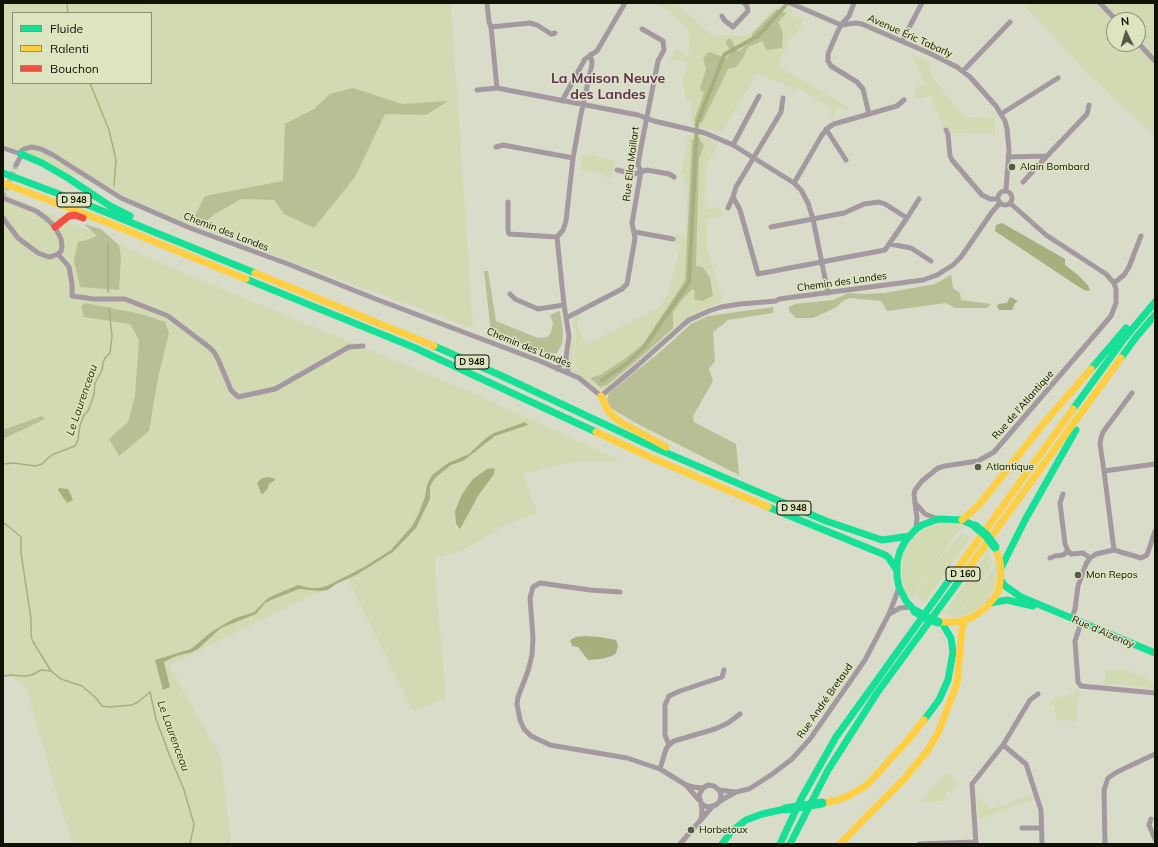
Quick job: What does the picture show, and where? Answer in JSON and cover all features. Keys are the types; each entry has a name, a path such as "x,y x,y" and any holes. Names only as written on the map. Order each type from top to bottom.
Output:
{"main road":[{"path":"21,154 42,163 68,178 110,206 139,220 144,228"},
{"name":"D 948","path":"3,173 144,228 421,340 678,459 807,513 864,535 888,540 913,532"},
{"name":"D 948","path":"3,183 114,225 414,347 654,459 885,555 896,569"},
{"path":"55,227 72,215 103,225 114,225"},
{"path":"962,520 979,505 1044,423 1155,296"},
{"name":"D 160","path":"780,844 800,799 836,737 897,650 1124,340 1155,302"},
{"name":"D 160","path":"790,844 828,770 877,693 1093,395 1137,336 1155,315"},
{"path":"1001,568 1025,520 1070,438 1105,386 1155,320"},
{"path":"601,396 608,411 614,417 638,433 672,450 678,459"},
{"path":"948,518 962,520 975,526 986,535 995,547 1001,568 1001,580 997,593 990,603 979,613 965,620 940,622 927,618 913,609 906,601 899,588 896,569 900,551 913,532 926,523 938,519 948,518"},
{"name":"Rue d'Aizenay","path":"1001,580 1005,586 1014,592 1081,623 1155,653"},
{"name":"Rue d'Aizenay","path":"990,603 999,600 1011,600 1052,610"},
{"path":"840,844 904,779 928,750 938,733 944,720 956,683 962,629 965,620"},
{"path":"722,844 731,832 746,820 762,814 785,809 838,800 867,785 908,740 940,700 948,680 953,652 951,638 940,622"}],"street":[{"path":"487,3 497,88"},
{"path":"562,101 585,58 597,51 625,3"},
{"path":"722,16 724,20 733,27 748,11 747,6 744,3"},
{"name":"Avenue Éric Tabarly","path":"790,3 841,25 856,23 862,24 929,53 963,71 977,84 1005,121 1009,136 1006,190"},
{"path":"854,3 849,16 841,25 828,54 828,61 831,66 857,82 863,89 869,114"},
{"path":"902,41 922,3"},
{"path":"1100,3 1108,12"},
{"path":"963,71 1010,22"},
{"path":"491,27 530,23 537,25 551,34 554,33"},
{"name":"Rue Ella Maillart","path":"566,318 622,289 627,284 635,238 632,223 641,171 638,165 658,61 664,50 663,41 642,29"},
{"path":"1146,51 1155,61"},
{"path":"567,372 568,369 566,358 569,336 564,305 557,237 563,230 566,221 573,158 592,64 591,54"},
{"path":"1001,114 1058,78"},
{"path":"477,90 497,88 638,116 705,133 733,146 794,183 804,195 813,219 828,293"},
{"path":"733,146 759,96"},
{"path":"728,208 736,187 781,112 783,98"},
{"path":"794,183 826,129 834,124 897,106 904,100"},
{"path":"1023,182 1087,114 1089,105"},
{"path":"826,129 846,160"},
{"path":"946,130 952,160 982,195 990,200 999,201 1004,205 1010,203 1013,199 1012,195 1006,190 1000,193 999,201"},
{"path":"496,147 503,145 573,158"},
{"path":"3,148 21,154 16,165"},
{"name":"Chemin des Landes","path":"21,154 21,151 24,149 41,149 82,173 114,195 190,228 288,264 567,372 579,378 601,396 683,325 699,315 721,307 764,301 776,301 779,299 923,280 937,275 961,257 999,201"},
{"path":"1008,157 1047,156"},
{"path":"617,170 634,174 647,170 669,174 674,178"},
{"path":"733,197 740,210 758,274 885,250 919,199"},
{"path":"3,198 36,211 47,220 58,232 62,247 58,254 49,257 38,253 18,238 3,218"},
{"path":"508,202 509,234 557,237"},
{"path":"771,227 844,213 864,204 878,202 885,204 907,218"},
{"path":"1010,203 1046,234 1106,274 1114,283 1124,275 1129,267 1141,236"},
{"path":"635,232 673,239"},
{"path":"890,244 911,248 931,261"},
{"path":"58,254 69,267 72,284 72,296 94,299 126,299 168,316 214,352 231,390 238,397 275,389 349,348 363,346"},
{"name":"Rue de l'Atlantique","path":"913,532 917,518 914,495 918,485 932,472 945,466 984,459 994,452 1111,316 1116,303 1116,289 1114,283"},
{"path":"510,294 514,299 538,309 564,305"},
{"path":"557,369 566,358"},
{"path":"1114,550 1100,438 1132,393"},
{"path":"1104,471 1155,464"},
{"path":"1063,494 1060,503 1065,544 1071,554 1083,553 1090,558"},
{"path":"914,502 925,514 938,519"},
{"path":"1072,618 1075,609 1078,586 1086,564 1090,558 1096,554 1114,550 1141,558 1147,555 1155,531"},
{"path":"1050,558 1063,555 1068,551"},
{"path":"620,592 590,590 540,583 533,587 530,598 533,638 532,655 528,671 518,697 517,704 520,720 524,729 531,736 550,745 627,758 660,769 686,785 703,788 711,785 718,790 721,795 720,800 701,819 680,844"},
{"name":"Rue André Bretaud","path":"720,800 736,792 749,788 783,767 810,739 865,660 890,614 899,588"},
{"path":"890,614 900,608 913,609"},
{"path":"1081,623 1075,641 1078,682 1081,686 1155,693"},
{"path":"669,745 665,735 665,705 669,696 722,677 724,670"},
{"path":"919,844 976,843 972,784 1003,745 1030,700 1038,694"},
{"path":"660,769 666,749 674,741 715,729 728,723 740,714"},
{"path":"1003,745 1026,764 1041,810 1042,844"},
{"path":"1105,844 1104,790 1108,778 1117,772 1155,754"},
{"path":"686,785 700,802 707,807 712,807"},
{"path":"701,819 702,811 699,792 703,788"},
{"name":"Rue André Bretaud","path":"718,790 736,792"},
{"path":"1151,819 1149,825 1155,839"},
{"path":"1022,828 1041,828"}],"shaded area":[{"path":"3,3 451,3 473,328 189,224 3,144"},
{"path":"655,3 676,3 711,35 744,36 750,34 774,9 778,7 793,10 791,15 803,20 796,37 791,35 778,66 849,108 844,110 839,106 833,116 830,115 833,109 798,88 793,95 791,94 792,88 757,73 722,132 693,126 694,123 691,122 691,101 686,100 683,82 687,62 670,59 675,49 688,57 690,44 688,30 668,10"},
{"path":"785,3 790,3 760,37 726,56 699,124 691,283 646,348 629,364 602,383 599,380 627,361 642,347 687,281 695,123 723,53 757,34"},
{"path":"1022,3 1155,3 1155,137 1086,72"},
{"path":"777,9 786,13 778,22 783,33 782,48 767,50 762,41 748,47 743,58 736,67 728,69 702,123 694,121 704,93 700,89 706,69 703,58 709,52 727,58 731,51 726,44 727,39 731,39 738,52 751,41 752,34"},
{"path":"912,54 932,63 929,69 934,80 964,117 995,118 995,136 993,134 952,133 943,126 931,96 917,99 914,89 925,84"},
{"path":"353,88 402,104 448,101 426,115 385,114 355,177 314,228 284,214 274,200 241,199 215,214 200,226 192,221 205,196 283,181 285,124 314,109 330,94"},
{"path":"689,134 707,138 719,143 706,167 704,209 718,207 725,215 707,219 707,249 723,302 702,310 687,319 613,383 603,390 598,389 572,371 569,364 572,337 574,336 575,344 572,363 574,368 580,372 581,371 576,367 574,362 576,338 573,319 577,315 580,320 576,322 585,343 587,344 660,307 668,294 681,245 675,243 676,234 686,235 688,185 683,183 685,175 681,173"},
{"path":"699,138 704,146 699,158 696,266 703,267 710,278 713,296 702,301 694,299 695,291 692,289 673,312 673,328 607,385 600,387 590,378 600,375 626,358 643,344 685,281 692,140"},
{"path":"583,154 615,161 612,178 604,176 604,174 580,169"},
{"path":"3,193 186,274 473,393 621,461 571,462 523,474 537,513 507,524 460,552 435,557 436,588 446,698 413,711 347,578 169,665 221,758 231,844 74,844 66,825 25,684 3,673"},
{"path":"1002,223 1065,259 1065,265 1088,285 1090,291 1084,290 995,231 996,225"},
{"path":"84,224 101,229 119,245 121,257 119,290 80,287 74,260 78,242 97,236"},
{"path":"484,271 488,271 496,321 538,338 548,337 553,323 550,315 560,311 563,332 562,344 557,353 548,354 491,332"},
{"path":"951,275 953,288 960,293 961,300 991,304 987,308 955,308 946,303 887,311 881,301 850,298 843,301 835,308 813,318 796,318 789,311 789,307 795,304 833,300 848,293 885,293 935,284"},
{"path":"1010,297 1018,301 1015,303 1012,310 999,310 997,307 998,304 1007,303"},
{"path":"85,303 141,314 165,322 169,333 158,378 149,431 119,456 109,439 128,422 135,396 139,340 130,324 84,317 81,307"},
{"path":"773,307 773,313 728,320 713,332 715,361 709,369 713,381 693,416 694,422 736,444 739,475 634,422 611,408 607,400 609,393 660,352 691,324 708,316"},
{"path":"42,416 45,419 3,439 3,430"},
{"path":"525,422 528,425 495,436 463,461 451,465 435,478 430,486 430,499 416,528 393,552 328,590 320,591 299,589 271,600 265,603 256,614 221,628 198,649 176,656 164,662 170,687 163,690 155,660 191,649 211,632 233,619 254,612 268,598 298,585 310,588 327,586 364,567 391,550 412,526 418,515 425,497 427,485 432,475 448,463 469,454 486,438 494,433"},
{"path":"487,469 495,469 494,474 478,496 460,529 456,524 455,511 462,494 473,479"},
{"path":"269,477 275,479 269,484 268,488 263,494 261,493 257,483 262,478"},
{"path":"59,488 68,489 73,500 67,503 58,490"},
{"path":"945,523 964,526 954,536 911,600 905,590 902,575 902,558 904,551 915,537 925,529"},
{"path":"963,533 968,536 972,535 923,604 921,599 916,594 936,563"},
{"path":"989,547 988,553 993,562 990,569 972,595 955,615 952,616 944,613 938,617 944,609 946,610 987,554 985,553"},
{"path":"996,562 997,571 995,586 988,599 977,609 955,618 985,580"},
{"path":"585,636 616,640 618,646 616,653 612,656 601,659 588,660 578,647 572,646 570,640 576,637"},
{"path":"1105,670 1127,670 1155,685 1155,689 1127,685 1104,684"},
{"path":"1076,688 1082,691 1077,700 1076,721 1057,720 1054,705 1051,705 1050,700 1073,694"},
{"path":"946,773 959,784 947,792 943,801 919,802"},
{"path":"1033,794 1034,799 979,819 977,798 990,808 996,808"}],"waterway":[{"name":"Le Laurenceau","path":"67,3 68,12"},
{"name":"Le Laurenceau","path":"90,84 109,130 116,160 114,186"},
{"name":"Le Laurenceau","path":"108,244 108,292"},
{"name":"Le Laurenceau","path":"3,464 14,463 35,466 42,464 54,454 75,446 78,440 80,425 84,415 88,411 94,395 95,383 102,370 105,358 110,353 112,336 109,308"},
{"name":"Le Laurenceau","path":"3,522 21,537 21,553 31,619 32,640 51,671 61,679 82,686 95,697 102,706 109,707 132,705 150,692 156,719 184,790 194,824 190,844"},
{"path":"3,674 5,676 25,676 32,675 41,670 51,671"}],"tunnel":[{"path":"3,197 16,165"}],"traffic: fast":[{"path":"21,154 42,163 68,178 110,206 130,216"},
{"path":"3,173 83,203 255,273"},
{"path":"246,279 413,347 596,432"},
{"path":"1073,409 1124,339 1155,302"},
{"path":"1121,358 1155,315"},
{"path":"1091,369 1126,328"},
{"path":"434,346 502,376 655,448 826,521 882,540 910,536"},
{"path":"1001,568 1025,520 1076,430"},
{"path":"768,507 885,555 896,569"},
{"path":"915,611 906,601 899,587 897,577 897,562 900,551 906,540 922,525 938,519 962,520 975,526"},
{"path":"975,526 986,535 995,547"},
{"path":"790,844 828,770 877,693 967,570"},
{"path":"780,844 801,799 836,737 952,576"},
{"path":"1001,580 1005,586 1021,597 1155,653"},
{"path":"990,603 1007,600 1033,606"},
{"path":"915,611 938,622"},
{"path":"924,720 939,700 948,680 953,652 951,638 942,623"},
{"path":"785,809 822,803"},
{"path":"722,844 731,832 746,820 762,814 785,809"}],"traffic: slow":[{"path":"3,183 114,225 246,279"},
{"path":"255,273 434,346"},
{"path":"967,570 1121,358"},
{"path":"962,520 979,505 1044,423 1091,369"},
{"path":"601,396 608,411 614,417 666,447"},
{"path":"952,576 1073,409"},
{"path":"596,432 654,459 768,507"},
{"path":"938,622 957,622 973,617 984,609 995,597 999,589 1001,573 1000,562 995,547"},
{"path":"840,844 904,779 928,750 938,733 957,683 962,629 965,620"},
{"path":"822,803 838,800 867,785 924,720"}],"traffic: jam":[{"path":"55,227 69,216 75,215 83,218"}],"place":[{"name":"Alain Bombard","path":"1012,167"},
{"name":"Atlantique","path":"978,467"},
{"name":"Mon Repos","path":"1078,575"},
{"name":"Horbetoux","path":"691,830"}],"district":[{"name":"La Maison Neuve des Landes","path":"608,88"}]}
